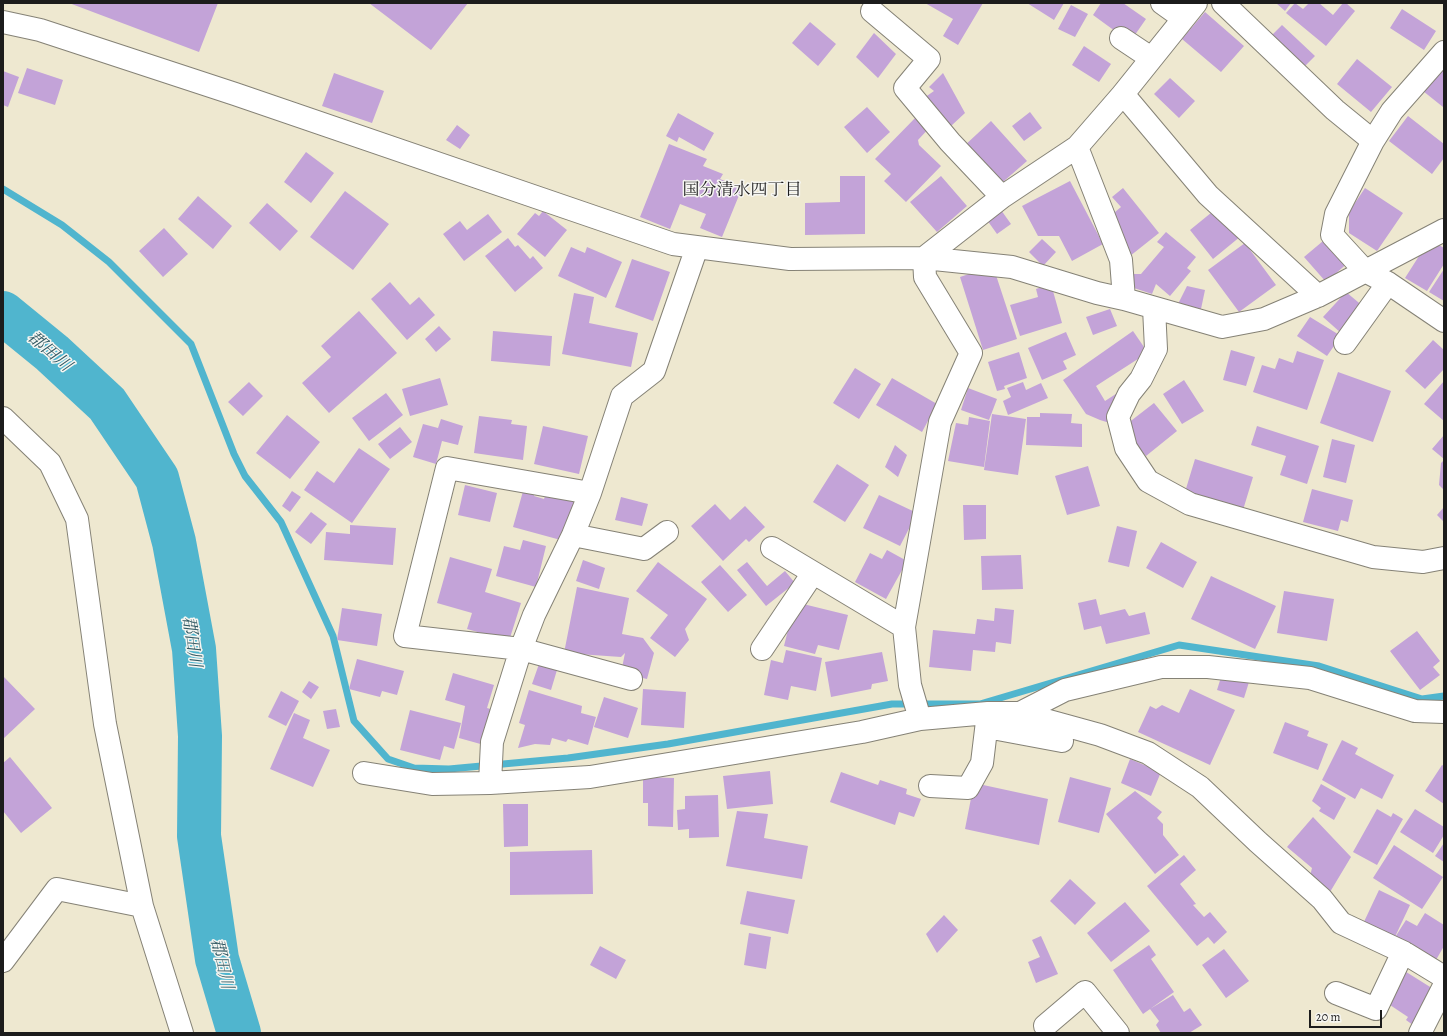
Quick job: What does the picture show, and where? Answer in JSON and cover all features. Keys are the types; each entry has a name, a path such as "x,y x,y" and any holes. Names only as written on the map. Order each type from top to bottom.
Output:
{"street":[{"path":"924,258 1002,196 1077,147 1123,94 1190,11 1162,3"},
{"path":"1223,3 1335,110 1373,141"},
{"path":"872,11 929,59 905,88 950,142 1002,196"},
{"path":"3,22 40,30 235,94 673,244 790,259 924,258 1012,268 1222,327 1264,320 1318,296 1444,230"},
{"path":"1121,38 1152,58"},
{"path":"1444,52 1392,111 1373,141 1336,214 1332,235 1365,271 1388,283 1444,321"},
{"path":"1123,94 1208,195 1318,296"},
{"path":"1077,147 1121,260 1124,299"},
{"path":"490,782 492,742 521,649 534,615 573,535 590,493 622,396 654,371 697,247"},
{"path":"920,718 911,688 904,627 940,422 971,353 925,277 924,258"},
{"path":"1345,343 1388,283"},
{"path":"1154,308 1156,349 1141,379 1129,394 1118,418 1126,448 1148,481 1190,504 1373,557 1423,562 1444,558"},
{"path":"3,418 50,463 77,519 105,724 142,906 182,1033"},
{"path":"590,493 447,468 405,636 521,649 631,679"},
{"path":"573,535 644,549 667,532"},
{"path":"772,548 904,627"},
{"path":"762,649 813,573"},
{"path":"364,773 432,784 590,777 862,732 920,718 987,720 1020,713 1065,690 1161,667 1208,667 1310,678 1415,711 1444,712"},
{"path":"1020,713 1100,735 1148,753 1200,786 1258,842 1322,899 1341,923 1404,952 1444,977"},
{"path":"987,720 1062,741"},
{"path":"930,786 968,788 982,763 987,720"},
{"path":"3,961 57,889 142,906"},
{"path":"1336,993 1376,1009 1404,952"},
{"path":"1420,1033 1444,986"},
{"path":"1045,1026 1085,992 1118,1033"}],"building":[{"path":"69,3 218,3 199,52"},
{"path":"369,3 468,3 431,50"},
{"path":"925,3 983,3 958,45 943,36 953,19"},
{"path":"1027,3 1064,3 1054,20"},
{"path":"1101,3 1123,3 1146,19 1130,42 1093,15"},
{"path":"1276,3 1291,3 1285,11"},
{"path":"1295,3 1303,9 1309,3 1319,3 1333,15 1343,3 1346,3 1355,11 1326,46 1286,13"},
{"path":"1071,5 1088,14 1075,37 1058,29"},
{"path":"1402,9 1436,31 1424,50 1390,28"},
{"path":"1205,12 1244,46 1221,72 1182,39"},
{"path":"810,22 836,44 818,66 792,43"},
{"path":"1282,25 1315,56 1301,70 1268,39"},
{"path":"874,33 896,54 878,78 856,57"},
{"path":"1084,46 1111,64 1099,82 1072,65"},
{"path":"1357,59 1392,87 1371,112 1337,84"},
{"path":"1444,66 1444,106 1443,107 1423,91"},
{"path":"27,68 63,80 55,105 18,93"},
{"path":"3,71 19,77 8,107 3,105"},
{"path":"334,73 384,91 372,123 322,106"},
{"path":"943,73 965,113 951,126 942,126 921,100 934,91 929,87"},
{"path":"1170,78 1195,101 1179,118 1154,94"},
{"path":"867,107 890,132 867,153 844,127"},
{"path":"1030,112 1042,128 1024,141 1012,126"},
{"path":"678,113 714,133 704,151 679,137 677,142 666,136"},
{"path":"920,113 932,125 918,140 919,145 941,166 906,202 884,181 891,174 875,159"},
{"path":"1408,116 1444,144 1444,158 1432,174 1389,141"},
{"path":"991,121 1027,161 996,188 963,147"},
{"path":"457,125 470,135 460,149 446,140"},
{"path":"669,144 707,159 703,166 723,174 720,179 742,188 722,237 700,228 706,214 680,204 670,229 640,217"},
{"path":"306,152 334,173 311,203 284,182"},
{"path":"840,176 865,176 865,234 805,235 805,203 840,202"},
{"path":"941,176 967,206 937,232 910,202"},
{"path":"1070,181 1103,244 1072,261 1059,236 1038,236 1022,206"},
{"path":"1123,188 1159,233 1125,260 1109,217 1121,207 1112,197"},
{"path":"1365,188 1403,213 1377,251 1349,233 1349,212"},
{"path":"345,191 389,224 353,270 310,237"},
{"path":"198,196 232,226 213,249 178,219"},
{"path":"267,203 298,231 280,251 249,223"},
{"path":"1217,208 1241,236 1213,259 1190,230"},
{"path":"1001,210 1011,224 997,234 987,220"},
{"path":"543,211 567,230 545,257 517,234 535,213 539,216"},
{"path":"488,214 502,232 464,261 443,234 460,221 467,230"},
{"path":"164,228 188,254 163,277 139,251"},
{"path":"1166,232 1196,257 1187,268 1191,271 1170,296 1156,284 1152,294 1131,287 1131,274 1141,274 1164,247 1157,242"},
{"path":"1329,236 1350,261 1326,282 1304,257"},
{"path":"508,238 515,247 518,245 530,259 533,256 543,268 515,292 485,256"},
{"path":"1042,239 1056,252 1043,266 1029,252"},
{"path":"1245,243 1276,285 1239,312 1208,270"},
{"path":"1439,245 1444,248 1444,264 1427,291 1405,278 1419,256"},
{"path":"571,247 585,253 587,247 622,262 606,298 558,276"},
{"path":"632,259 670,272 653,321 615,307"},
{"path":"993,266 1017,339 983,350 960,277"},
{"path":"1444,269 1444,301 1429,292"},
{"path":"390,282 410,305 419,297 435,315 407,340 371,299"},
{"path":"1051,284 1062,323 1020,336 1010,305 1038,297 1036,289"},
{"path":"1187,286 1205,290 1201,309 1178,304"},
{"path":"1346,292 1364,307 1341,333 1323,317"},
{"path":"574,293 594,297 589,323 638,333 631,367 562,354"},
{"path":"1110,309 1117,326 1093,335 1086,317"},
{"path":"359,311 397,353 329,413 302,383 331,357 321,346"},
{"path":"1310,317 1341,336 1327,356 1297,336"},
{"path":"439,326 451,339 436,352 425,339"},
{"path":"493,331 552,336 550,366 491,361"},
{"path":"1133,331 1144,347 1141,357 1096,386 1105,401 1122,390 1113,424 1086,414 1063,380"},
{"path":"1066,332 1076,355 1063,361 1067,369 1042,380 1028,348"},
{"path":"1433,340 1444,350 1444,369 1425,389 1405,371"},
{"path":"1231,350 1255,357 1246,386 1223,380"},
{"path":"1297,351 1324,360 1307,410 1253,392 1262,365 1275,369 1279,358 1293,363"},
{"path":"1019,352 1027,378 1004,386 1005,389 997,391 988,362"},
{"path":"855,368 881,384 859,419 833,403"},
{"path":"1338,372 1391,391 1373,442 1320,423"},
{"path":"440,378 448,405 410,416 402,389"},
{"path":"892,378 937,404 922,432 876,405"},
{"path":"1184,380 1204,411 1182,424 1163,394"},
{"path":"1444,381 1444,421 1424,404"},
{"path":"249,382 263,396 243,416 228,402"},
{"path":"1023,382 1026,390 1041,383 1048,398 1008,415 1003,401 1011,397 1007,388"},
{"path":"968,388 997,399 989,420 961,410"},
{"path":"386,393 403,415 369,441 352,418"},
{"path":"1154,403 1177,431 1146,456 1123,427"},
{"path":"1040,413 1072,414 1071,423 1082,424 1082,447 1026,445 1027,417 1040,417"},
{"path":"992,414 1026,419 1018,475 984,470"},
{"path":"287,415 320,442 290,479 256,453"},
{"path":"479,416 512,420 511,424 527,426 523,460 474,453"},
{"path":"969,417 990,421 984,467 948,461 956,423 968,425"},
{"path":"441,419 463,426 458,445 442,441 436,464 413,457 423,424 438,428"},
{"path":"543,426 588,436 579,474 534,464"},
{"path":"1257,426 1319,446 1307,484 1280,475 1286,456 1251,445"},
{"path":"400,427 412,442 390,459 378,444"},
{"path":"1444,435 1444,459 1432,449"},
{"path":"1332,439 1355,445 1346,483 1323,477"},
{"path":"895,445 907,455 898,477 885,467"},
{"path":"359,448 390,469 352,523 304,490 317,471 334,483"},
{"path":"1195,459 1253,477 1243,510 1185,492"},
{"path":"1444,460 1444,490 1439,485 1441,463"},
{"path":"837,464 869,485 845,522 813,502"},
{"path":"1088,466 1100,506 1067,515 1055,476"},
{"path":"525,484 536,487 534,496 544,499 548,488 580,496 568,542 513,527"},
{"path":"465,485 497,493 490,522 458,515"},
{"path":"1312,489 1353,500 1348,522 1341,520 1338,531 1303,522"},
{"path":"292,491 301,497 290,512 282,506"},
{"path":"879,495 917,513 900,546 863,528"},
{"path":"621,497 648,504 642,526 615,520"},
{"path":"715,504 730,520 745,506 765,527 749,542 746,539 723,561 691,526"},
{"path":"963,505 986,505 986,539 964,540"},
{"path":"1444,507 1444,522 1437,515"},
{"path":"311,512 327,524 311,544 295,532"},
{"path":"350,525 396,528 393,565 324,560 326,532 350,534"},
{"path":"1117,526 1137,531 1129,567 1108,562"},
{"path":"523,540 546,546 536,587 496,576 504,546 520,550"},
{"path":"1161,542 1197,562 1183,588 1146,568"},
{"path":"887,550 907,561 886,599 855,582 870,553 882,559"},
{"path":"1021,555 1023,589 982,590 981,556"},
{"path":"450,557 492,569 485,592 521,603 509,641 467,629 472,613 437,603"},
{"path":"583,560 605,568 599,589 576,581"},
{"path":"658,562 707,599 685,629 689,640 675,657 650,638 668,615 636,591"},
{"path":"747,562 767,586 785,571 795,583 766,606 737,570"},
{"path":"720,565 747,595 728,612 701,582"},
{"path":"1211,576 1276,606 1255,649 1191,619"},
{"path":"577,587 629,598 622,634 643,638 654,653 647,679 621,673 625,653 621,657 564,653"},
{"path":"1284,591 1334,599 1327,641 1277,633"},
{"path":"1096,599 1100,615 1125,609 1129,616 1145,612 1150,634 1106,644 1101,626 1084,630 1078,603"},
{"path":"795,602 848,615 839,650 818,645 815,654 784,646"},
{"path":"342,608 382,614 377,646 337,640"},
{"path":"995,608 1014,610 1011,644 996,642 995,652 973,650 971,671 929,667 933,630 975,634 977,619 994,621"},
{"path":"1417,631 1440,661 1433,667 1440,675 1420,690 1390,651"},
{"path":"786,650 822,658 816,691 791,686 788,700 764,695 771,660 783,663"},
{"path":"882,652 888,681 872,684 871,689 831,697 825,662"},
{"path":"357,659 404,671 397,695 382,691 380,697 349,689"},
{"path":"539,664 557,670 551,690 532,684"},
{"path":"453,673 494,685 487,708 494,710 484,745 459,738 465,706 445,700"},
{"path":"1222,674 1249,682 1244,698 1217,690"},
{"path":"3,676 35,709 3,739"},
{"path":"309,681 319,687 311,699 302,692"},
{"path":"643,689 686,692 684,728 641,725"},
{"path":"1190,689 1235,710 1210,765 1138,732 1150,706 1156,709 1162,705 1179,713"},
{"path":"529,690 582,706 581,713 596,717 588,745 568,739 566,742 552,738 550,745 535,744 518,748 525,725 519,723"},
{"path":"281,691 299,701 286,726 268,717"},
{"path":"604,697 638,708 628,738 594,727"},
{"path":"336,709 340,727 327,729 323,711"},
{"path":"410,710 461,723 454,749 444,746 440,760 400,750"},
{"path":"294,713 310,720 303,738 330,750 313,787 270,769"},
{"path":"1285,722 1309,731 1307,736 1328,744 1318,770 1273,753"},
{"path":"1342,740 1358,748 1355,754 1394,775 1382,799 1361,788 1355,799 1322,780"},
{"path":"10,757 52,808 21,833 3,811 3,763"},
{"path":"1130,759 1161,772 1151,796 1121,783"},
{"path":"1442,765 1444,766 1444,804 1425,791"},
{"path":"770,771 773,804 727,809 723,776"},
{"path":"841,772 878,785 880,780 907,789 906,794 921,799 914,817 899,812 895,825 830,802"},
{"path":"643,777 674,778 673,827 648,826 648,803 643,803"},
{"path":"1070,777 1111,788 1099,833 1058,822"},
{"path":"974,783 1048,799 1039,845 965,829"},
{"path":"1321,784 1346,798 1334,820 1319,811 1321,808 1312,801"},
{"path":"1135,791 1162,812 1157,818 1163,824 1163,835 1179,855 1155,874 1106,814"},
{"path":"718,795 719,837 689,838 689,829 678,830 677,810 685,809 685,796"},
{"path":"503,804 528,804 528,846 504,847"},
{"path":"1377,809 1391,817 1393,813 1403,819 1377,865 1353,852"},
{"path":"1415,809 1444,827 1444,835 1433,853 1400,832"},
{"path":"737,811 768,814 764,838 808,846 802,879 726,866"},
{"path":"1313,817 1351,857 1330,892 1310,876 1312,868 1287,847"},
{"path":"1444,843 1444,862 1435,856"},
{"path":"1394,845 1443,877 1422,909 1373,878"},
{"path":"592,850 593,894 510,895 510,852"},
{"path":"1184,855 1196,870 1180,884 1196,904 1193,905 1204,917 1210,912 1227,932 1214,944 1208,937 1197,946 1147,886"},
{"path":"1070,879 1096,903 1075,925 1050,901"},
{"path":"1379,890 1410,905 1393,941 1362,926"},
{"path":"747,891 795,900 788,934 740,924"},
{"path":"1125,902 1150,931 1111,962 1087,933"},
{"path":"1425,913 1444,925 1444,946 1432,967 1392,942 1406,920 1417,926"},
{"path":"944,915 958,930 937,953 926,934"},
{"path":"749,933 771,937 766,969 744,965"},
{"path":"1041,936 1058,974 1036,983 1028,962 1040,957 1032,940"},
{"path":"1149,945 1156,955 1151,959 1174,992 1143,1014 1113,970"},
{"path":"600,946 626,960 616,979 590,965"},
{"path":"1224,949 1249,981 1226,998 1202,965"},
{"path":"1403,970 1435,990 1417,1028 1406,1020 1408,1017 1384,1001"},
{"path":"1173,995 1184,1012 1190,1008 1202,1025 1189,1033 1161,1033 1156,1025 1159,1021 1150,1009"}],"waterway":[{"path":"3,189 62,225 109,262 191,344 234,454 245,476 281,522 333,636 354,721 388,759 414,768 449,769 568,758 668,744 892,704 980,704 1179,645 1319,666 1422,699 1444,696"},
{"name":"郡田川","path":"3,313 52,353 107,404 157,478 174,542 194,649 200,736 199,836 217,959 239,1033"}],"district":[{"name":"国分清水四丁目","path":"742,191"}]}
